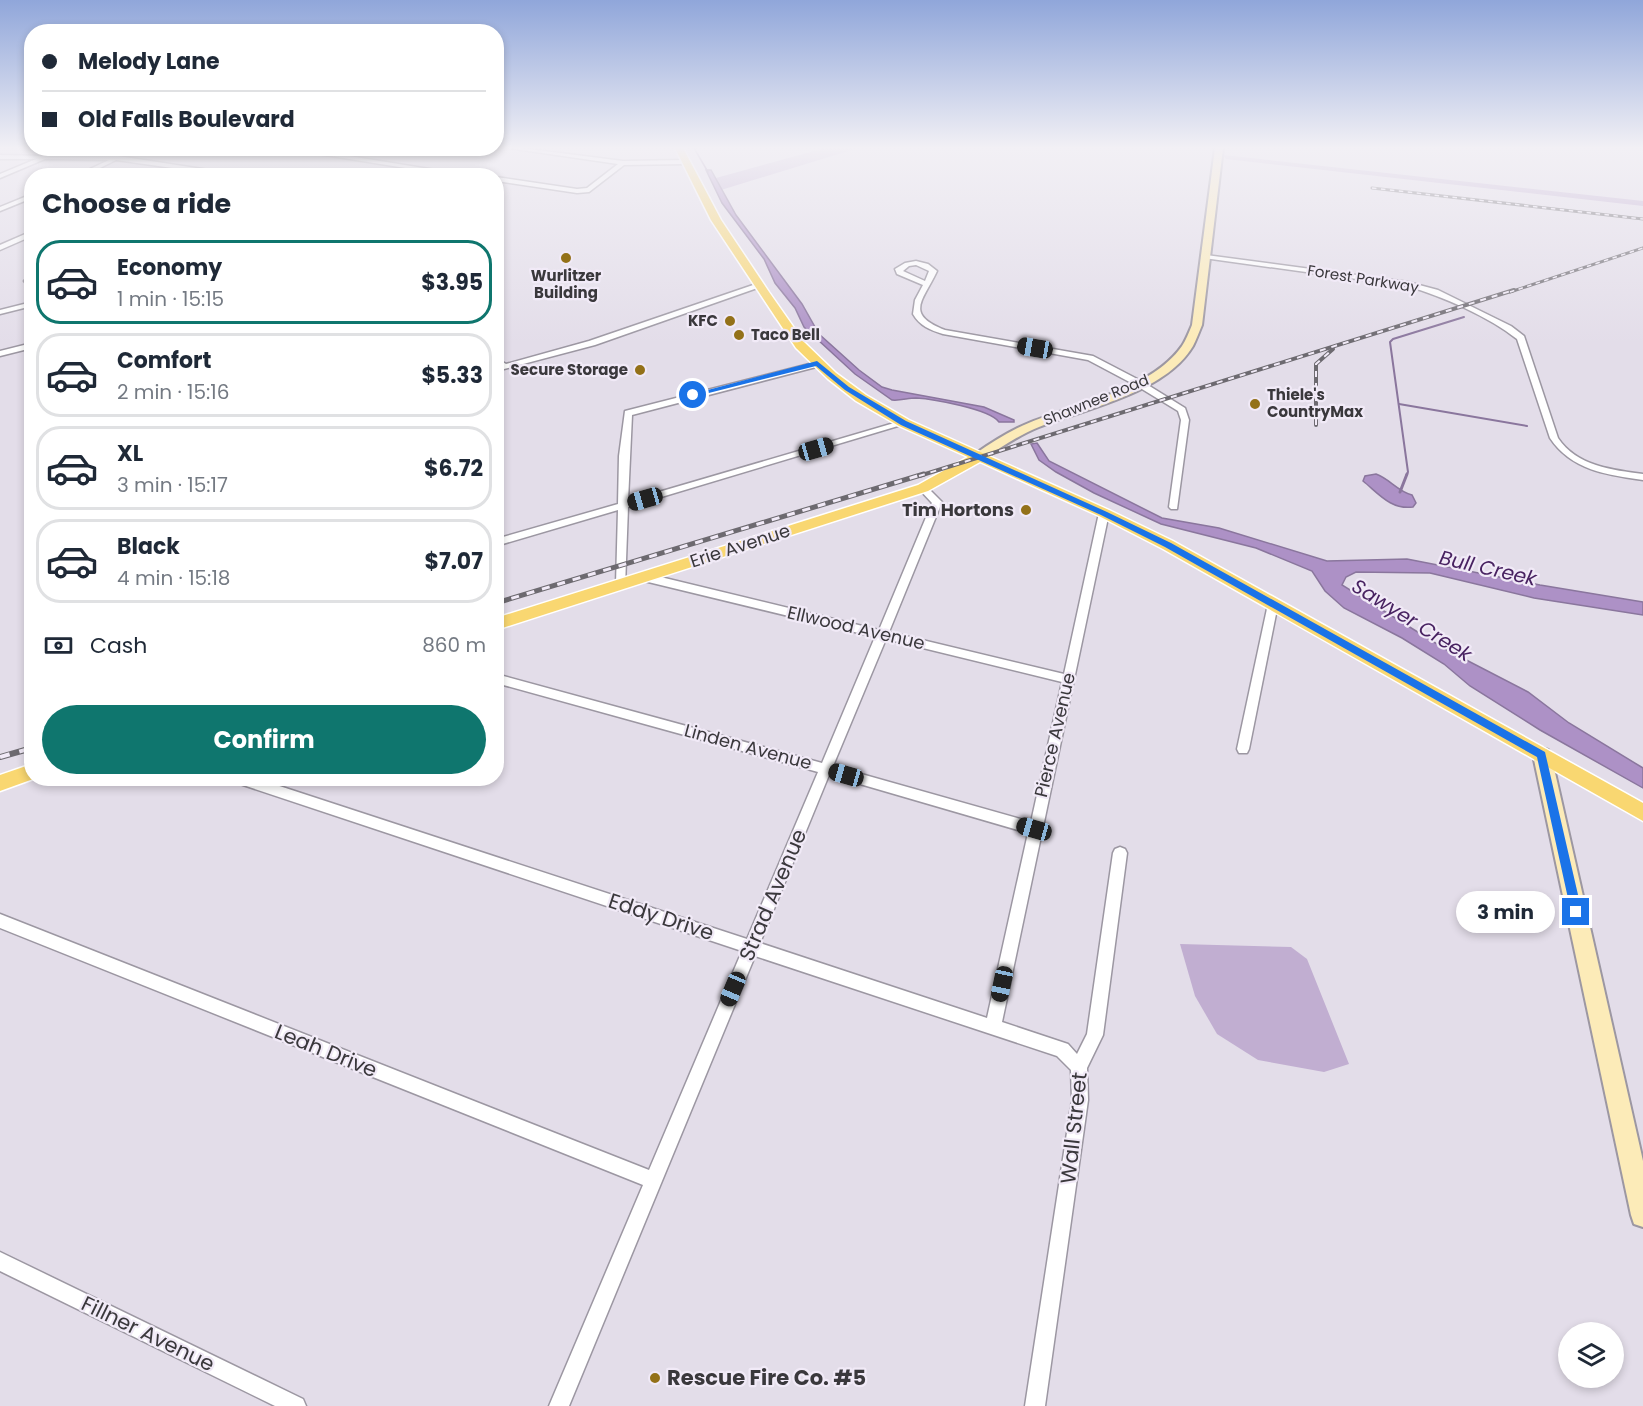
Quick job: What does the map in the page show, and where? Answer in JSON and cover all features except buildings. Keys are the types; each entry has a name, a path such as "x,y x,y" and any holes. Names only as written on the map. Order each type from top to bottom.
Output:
{"main road":[{"path":"713,214 794,337 817,363 847,388 904,423 1104,513 1168,545 1643,813"},
{"name":"Shawnee Road","path":"979,457 1035,424 1140,384 1177,361 1190,345 1197,325 1211,214"},
{"name":"Erie Avenue","path":"504,621 923,488 979,457"},
{"path":"1542,755 1643,1215"},
{"path":"0,783 24,775"}],"street":[{"path":"0,248 24,237"},
{"name":"Forest Parkway","path":"1206,256 1422,287 1508,328 1524,342 1558,446 1572,457 1599,468 1643,477"},
{"path":"926,284 914,312 929,327 943,332 1083,356 1101,363 1178,407 1184,414 1174,507"},
{"path":"504,368 592,344 759,286"},
{"path":"0,312 24,306"},
{"path":"0,354 24,347"},
{"path":"621,584 624,456 628,413 817,363"},
{"path":"504,541 904,423"},
{"name":"Strad Avenue","path":"560,1406 652,1180 935,508 937,502 923,488"},
{"name":"Pierce Avenue","path":"993,1028 1034,829 1104,513"},
{"name":"Ellwood Avenue","path":"644,577 1067,679"},
{"path":"1243,749 1274,604"},
{"name":"Linden Avenue","path":"504,680 1034,829"},
{"name":"Eddy Drive","path":"261,786 1062,1050 1079,1067"},
{"name":"Wall Street","path":"1035,1406 1080,1100 1079,1067 1095,1035 1120,853"},
{"name":"Leah Drive","path":"0,921 652,1180"},
{"name":"Fillner Avenue","path":"0,1261 296,1406"}],"shaded area":[{"path":"730,214 735,214 802,304 819,334 882,387 984,407 1014,422 999,422 985,413 935,400 916,398 892,400 855,374 804,327 795,308 775,283 764,259"},
{"path":"1037,443 1049,461 1162,518 1219,528 1327,561 1407,559 1643,602 1643,615 1534,598 1430,573 1356,572 1346,577 1342,585 1445,649 1528,692 1569,723 1643,768 1643,788 1540,730 1470,686 1444,664 1402,638 1344,608 1325,591 1312,571 1256,548 1161,524 1094,493 1039,460 1031,444"},
{"path":"1376,474 1412,495 1416,503 1413,507 1392,504 1363,481 1365,476"},
{"path":"1180,944 1291,947 1307,959 1349,1064 1324,1072 1258,1060 1217,1034 1195,996"}],"waterway":[{"path":"1407,474 1390,342 1393,339 1464,317"},
{"path":"1399,404 1527,426"},
{"path":"1400,492 1407,474"}],"railway":[{"path":"1596,214 1643,219"},
{"path":"1510,292 1643,248"},
{"path":"919,476 1514,290"},
{"path":"1316,425 1316,364 1333,349"},
{"path":"504,601 924,474"},
{"path":"0,757 24,750"}],"place":[{"name":"Wurlitzer Building","path":"566,258"},
{"name":"KFC","path":"730,321"},
{"name":"Taco Bell","path":"739,335"},
{"name":"Secure Storage","path":"640,370"},
{"name":"Thiele's CountryMax","path":"1255,404"},
{"name":"Tim Hortons","path":"1026,510"},
{"name":"Rescue Fire Co. #5","path":"655,1378"}],"route":[{"path":"693,395 817,363 847,388 904,423 1104,513 1168,545 1542,755 1576,912"}],"water label":[{"name":"Bull Creek","path":"1488,568"},
{"name":"Sawyer Creek","path":"1412,620"}]}
